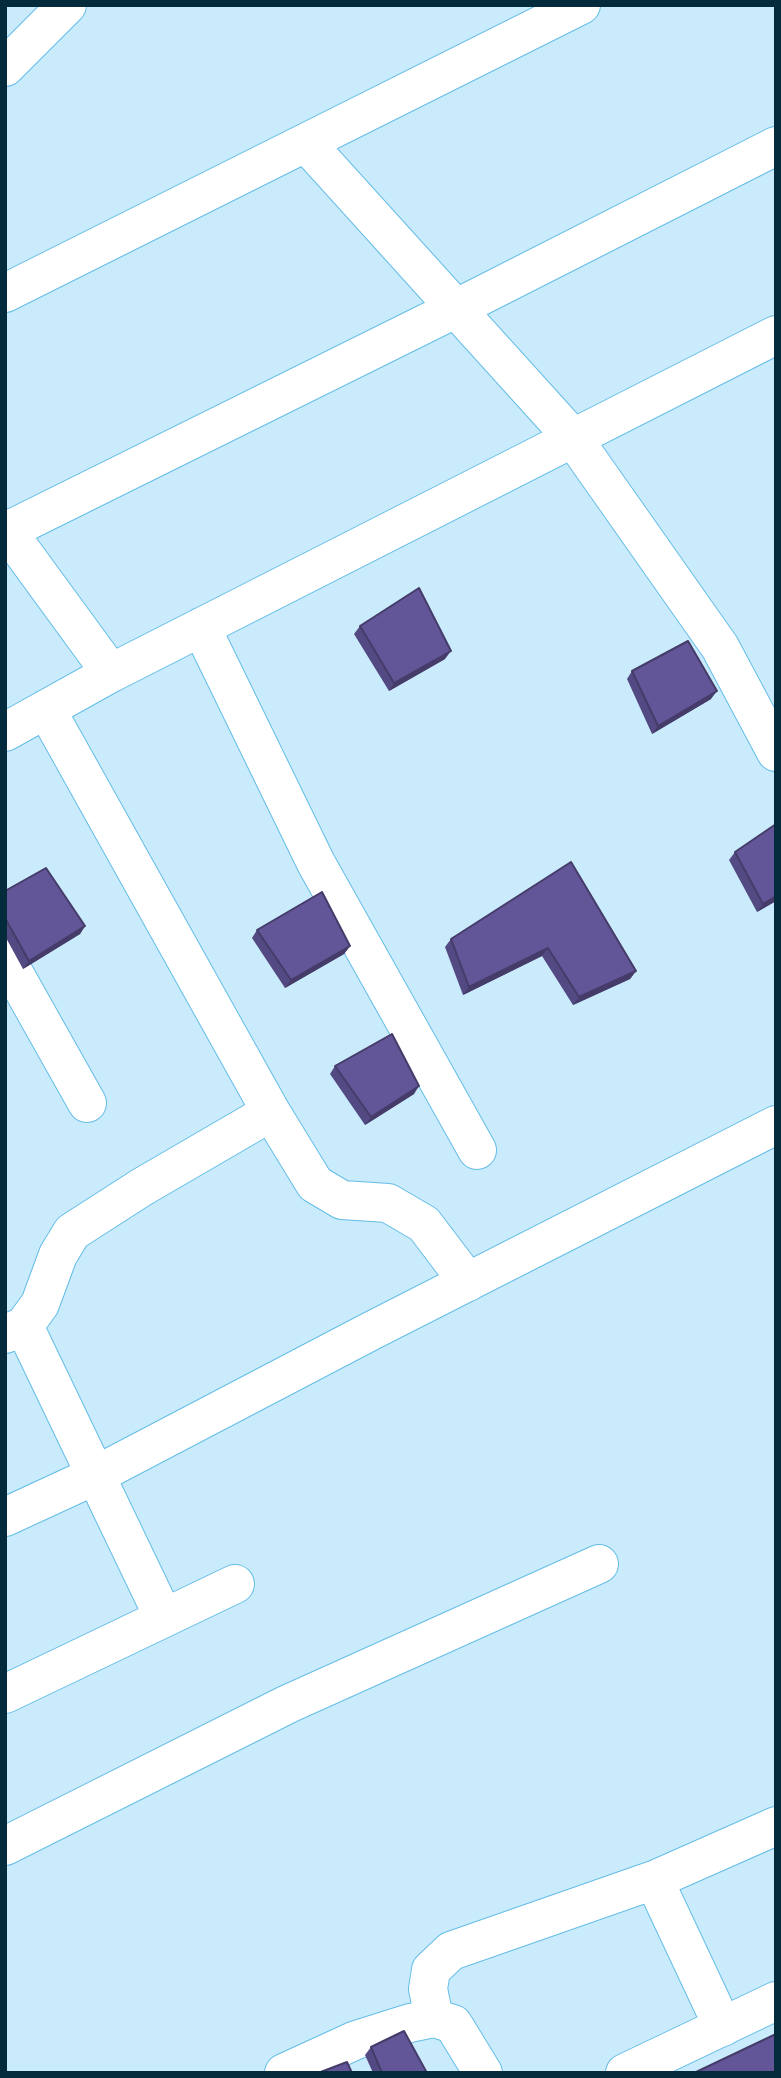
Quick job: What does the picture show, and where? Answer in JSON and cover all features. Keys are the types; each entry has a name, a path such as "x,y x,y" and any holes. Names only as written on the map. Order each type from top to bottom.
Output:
{"street":[{"path":"5,67 67,5"},
{"path":"5,293 581,5"},
{"path":"307,144 573,438 720,647 776,752"},
{"path":"111,673 6,531 457,308 776,146"},
{"path":"5,732 111,673 776,335"},
{"path":"201,627 316,863 477,1150"},
{"path":"46,709 271,1112 315,1184 342,1200 388,1203 424,1224 468,1282"},
{"path":"5,957 87,1103"},
{"path":"164,1618 96,1475 12,1328 40,1304 58,1255 72,1232 142,1187 271,1112"},
{"path":"5,1517 96,1475 776,1125"},
{"path":"5,1846 288,1704 599,1564"},
{"path":"5,1694 235,1584"},
{"path":"434,2018 428,1989 431,1970 451,1951 654,1880 776,1826"},
{"path":"654,1880 723,2027"},
{"path":"625,2073 776,2001"},
{"path":"284,2073 356,2040 434,2018 453,2024 483,2073"}],"building":[{"path":"419,588 451,651 394,683 360,626"},
{"path":"688,641 717,691 658,726 632,671"},
{"path":"776,824 776,896 763,904 735,852"},
{"path":"571,862 636,971 579,997 548,948 469,987 451,939"},
{"path":"46,868 85,926 29,961 5,918 5,891"},
{"path":"322,892 350,946 291,980 257,930"},
{"path":"392,1034 419,1086 371,1117 335,1066"},
{"path":"404,2031 427,2073 382,2073 371,2047"},
{"path":"776,2034 776,2073 694,2073"},
{"path":"347,2062 352,2073 318,2073"}]}
